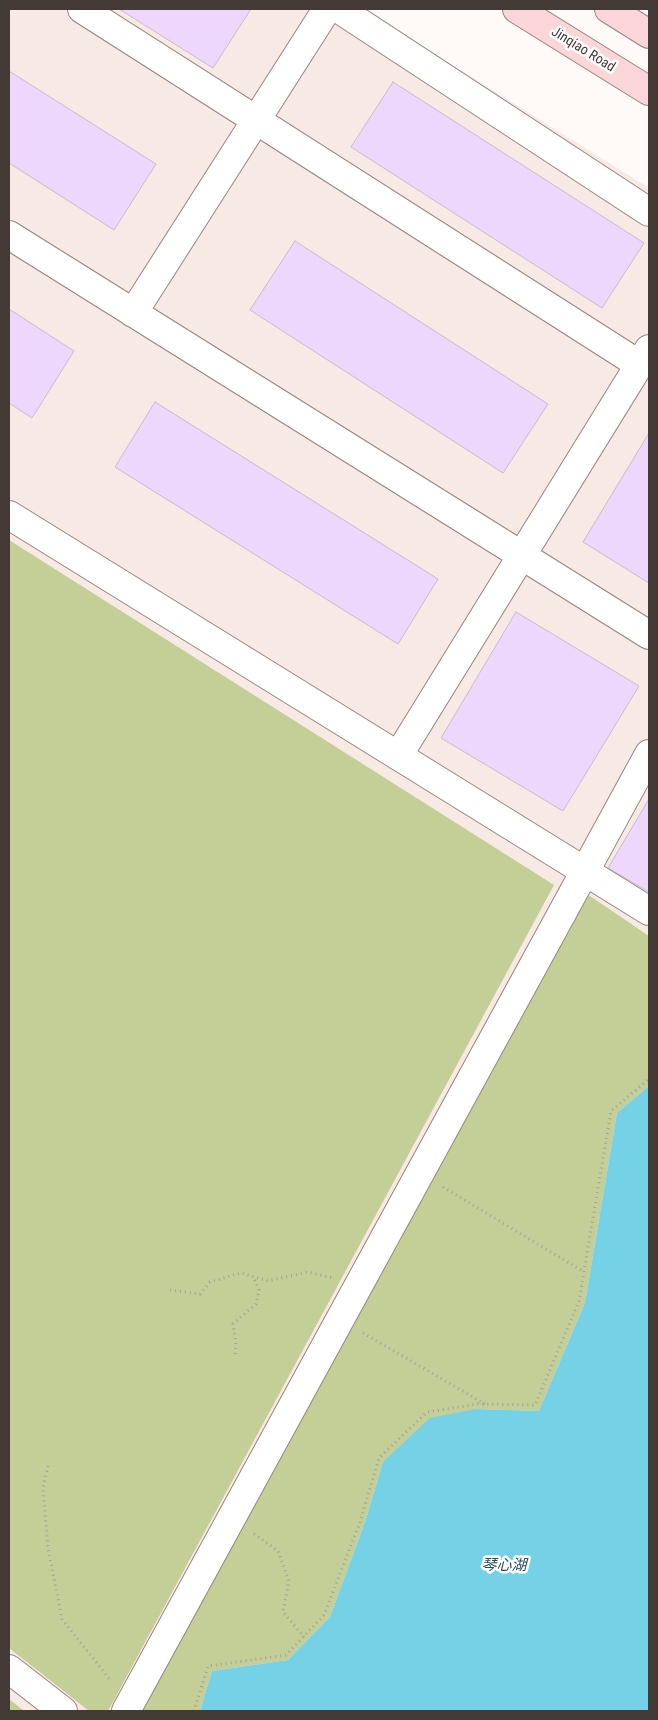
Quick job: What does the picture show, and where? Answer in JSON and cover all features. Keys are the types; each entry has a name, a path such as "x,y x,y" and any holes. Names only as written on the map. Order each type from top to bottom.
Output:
{"street":[{"path":"82,9 644,357 398,756"},
{"path":"134,313 327,9"},
{"path":"339,9 649,212"},
{"name":"Jinqiao Road","path":"517,9 649,91"},
{"path":"610,9 649,34"},
{"path":"9,235 649,635"},
{"path":"9,515 649,912"},
{"path":"126,1711 649,754"},
{"path":"9,1669 63,1711"}],"path":[{"path":"194,1711 208,1666 286,1655 324,1615 360,1522 379,1458 427,1412 478,1404 535,1405 579,1301 611,1111 649,1079"},
{"path":"420,1174 584,1272"},
{"path":"170,1290 200,1294 210,1282 241,1273 268,1281 307,1272 341,1279"},
{"path":"235,1354 236,1345 233,1324 256,1304 258,1290 254,1278"},
{"path":"340,1320 486,1404"},
{"path":"48,1466 43,1488 48,1548 62,1619 113,1684"},
{"path":"231,1518 278,1550 289,1581 283,1612 304,1636"}],"shaded area":[{"path":"9,9 363,9 649,188 649,1711 9,1711"}],"green space":[{"path":"9,540 554,885 108,1711 89,1711 9,1648"},
{"path":"587,894 649,936 649,1086 617,1113 585,1303 539,1411 476,1409 383,1462 365,1522 330,1617 288,1660 212,1671 200,1711 140,1711"},
{"path":"9,1699 24,1711 9,1711"}],"water":[{"name":"琴心湖","path":"649,1086 649,1711 200,1711 212,1671 288,1660 330,1617 365,1522 383,1462 430,1418 476,1409 539,1411 585,1303 617,1113"}],"building":[{"path":"119,9 251,9 213,68"},
{"path":"9,71 156,164 114,230 9,163"},
{"path":"393,82 644,243 602,308 351,147"},
{"path":"295,241 548,404 503,473 250,310"},
{"path":"9,309 74,351 32,418 9,403"},
{"path":"155,402 438,579 398,644 115,467"},
{"path":"649,433 649,583 583,542"},
{"path":"516,612 639,686 563,811 441,738"},
{"path":"649,799 649,892 608,868"}]}
